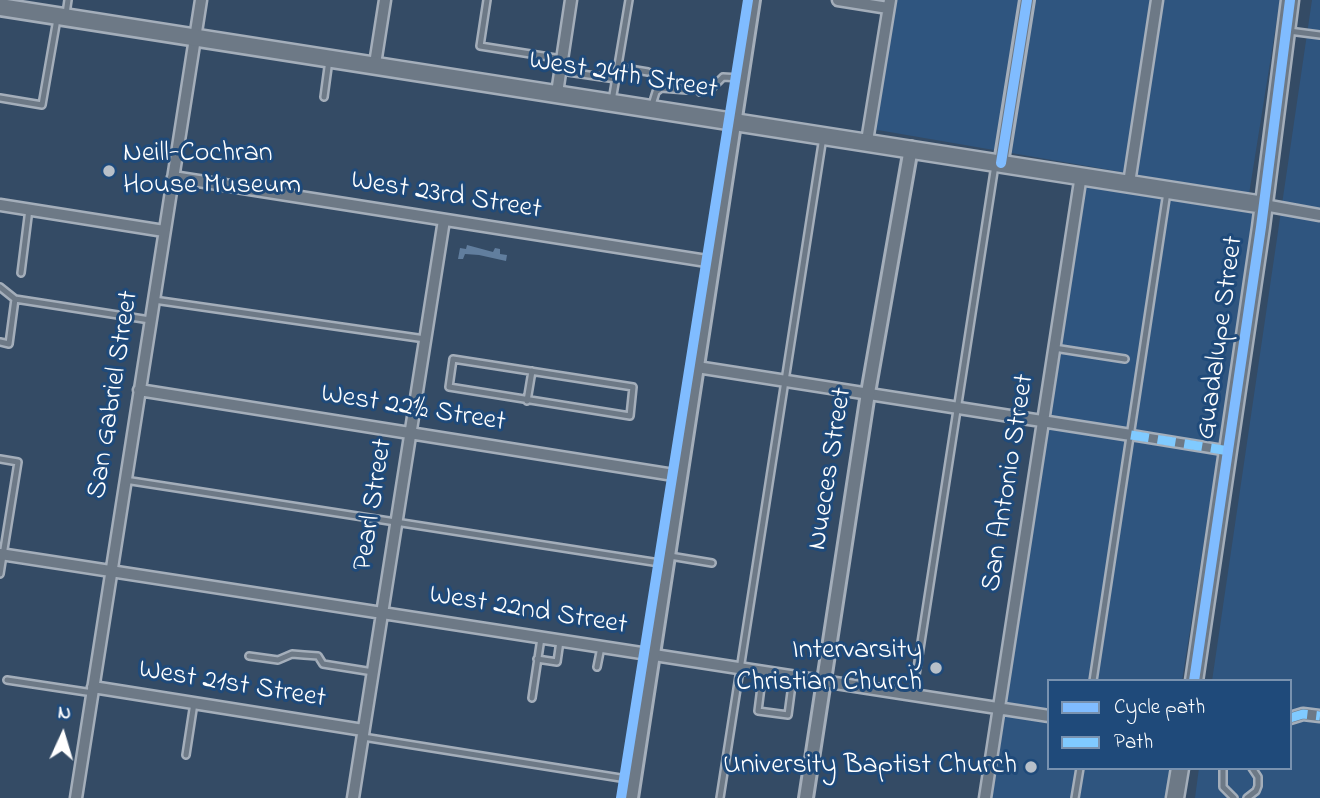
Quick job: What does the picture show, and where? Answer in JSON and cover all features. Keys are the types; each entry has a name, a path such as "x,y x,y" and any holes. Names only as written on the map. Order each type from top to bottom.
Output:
{"main road":[{"name":"Guadalupe Street","path":"1194,679 1264,205 1290,0"},
{"name":"West 24th Street","path":"0,7 1264,205"},
{"path":"1175,798 1180,770"}],"street":[{"name":"San Gabriel Street","path":"76,798 201,0"},
{"path":"375,64 385,0"},
{"path":"557,93 571,0"},
{"path":"631,798 753,0"},
{"path":"838,0 889,4 867,141"},
{"path":"998,162 1027,0"},
{"path":"1129,183 1157,0"},
{"name":"Nueces Street","path":"806,798 868,393 911,148"},
{"name":"San Antonio Street","path":"985,798 1081,175"},
{"name":"West 23rd Street","path":"173,177 713,262"},
{"path":"0,205 164,231"},
{"name":"West 24th Street","path":"1264,205 1320,215"},
{"name":"Pearl Street","path":"353,798 444,220"},
{"path":"697,367 1229,451"},
{"name":"West 22½ Street","path":"139,390 680,476"},
{"name":"West 22nd Street","path":"1,554 1047,716"},
{"name":"West 21st Street","path":"93,690 194,703 363,733"},
{"path":"1292,717 1303,714 1320,716"}],"lane":[{"path":"0,98 42,105 61,16 68,0"},
{"path":"487,0 480,46 562,59"},
{"path":"612,102 629,0"},
{"path":"1286,30 1320,36"},
{"path":"324,97 330,57"},
{"path":"618,67 648,72"},
{"path":"561,71 616,79"},
{"path":"700,92 710,90 723,77 741,78"},
{"path":"650,107 656,92 661,88 687,90"},
{"path":"720,798 823,135"},
{"path":"912,695 998,162"},
{"path":"1093,679 1168,190"},
{"path":"20,273 29,209"},
{"path":"0,287 15,299 150,320"},
{"path":"0,342 9,344 15,299"},
{"path":"154,300 425,340"},
{"path":"1054,348 1125,359"},
{"path":"453,359 532,371 633,387 629,416 449,387 453,359"},
{"path":"527,401 532,371"},
{"path":"0,458 18,462 1,554 0,574"},
{"path":"125,480 666,560 712,563"},
{"path":"532,698 541,638"},
{"path":"537,659 557,662 560,641"},
{"path":"597,667 601,648"},
{"path":"249,656 278,660 292,654 318,656 323,664 373,671"},
{"path":"763,671 758,711 788,715 793,676"},
{"path":"7,680 93,690"},
{"path":"186,755 194,703"},
{"path":"363,733 633,780"},
{"path":"1075,798 1080,770"},
{"path":"1223,770 1223,787 1234,798"},
{"path":"1252,798 1258,786 1258,778 1253,770"}],"shaded area":[{"path":"893,0 1280,0 1249,194 872,129"},
{"path":"1312,0 1320,0 1320,798 1195,798 1199,770 1292,770 1292,679 1212,679"},
{"path":"1085,182 1256,210 1182,679 1047,679 1047,709 1005,702"},
{"path":"467,245 493,252 495,248 500,249 500,254 507,255 506,261 465,254 463,259 458,259 460,248 466,249"},
{"path":"1005,713 1047,721 1047,770 1172,770 1167,798 992,798"}],"marked path":[{"path":"1131,435 1229,451"},
{"path":"1292,717 1303,714 1320,716"}],"cycle path":[{"path":"621,798 748,0"},
{"path":"1001,163 1027,0"},
{"path":"1194,679 1261,227 1290,0"}],"place":[{"name":"Neill-Cochran House Museum","path":"109,171"},
{"name":"Intervarsity Christian Church","path":"936,668"},
{"name":"University Baptist Church","path":"1031,767"}]}
